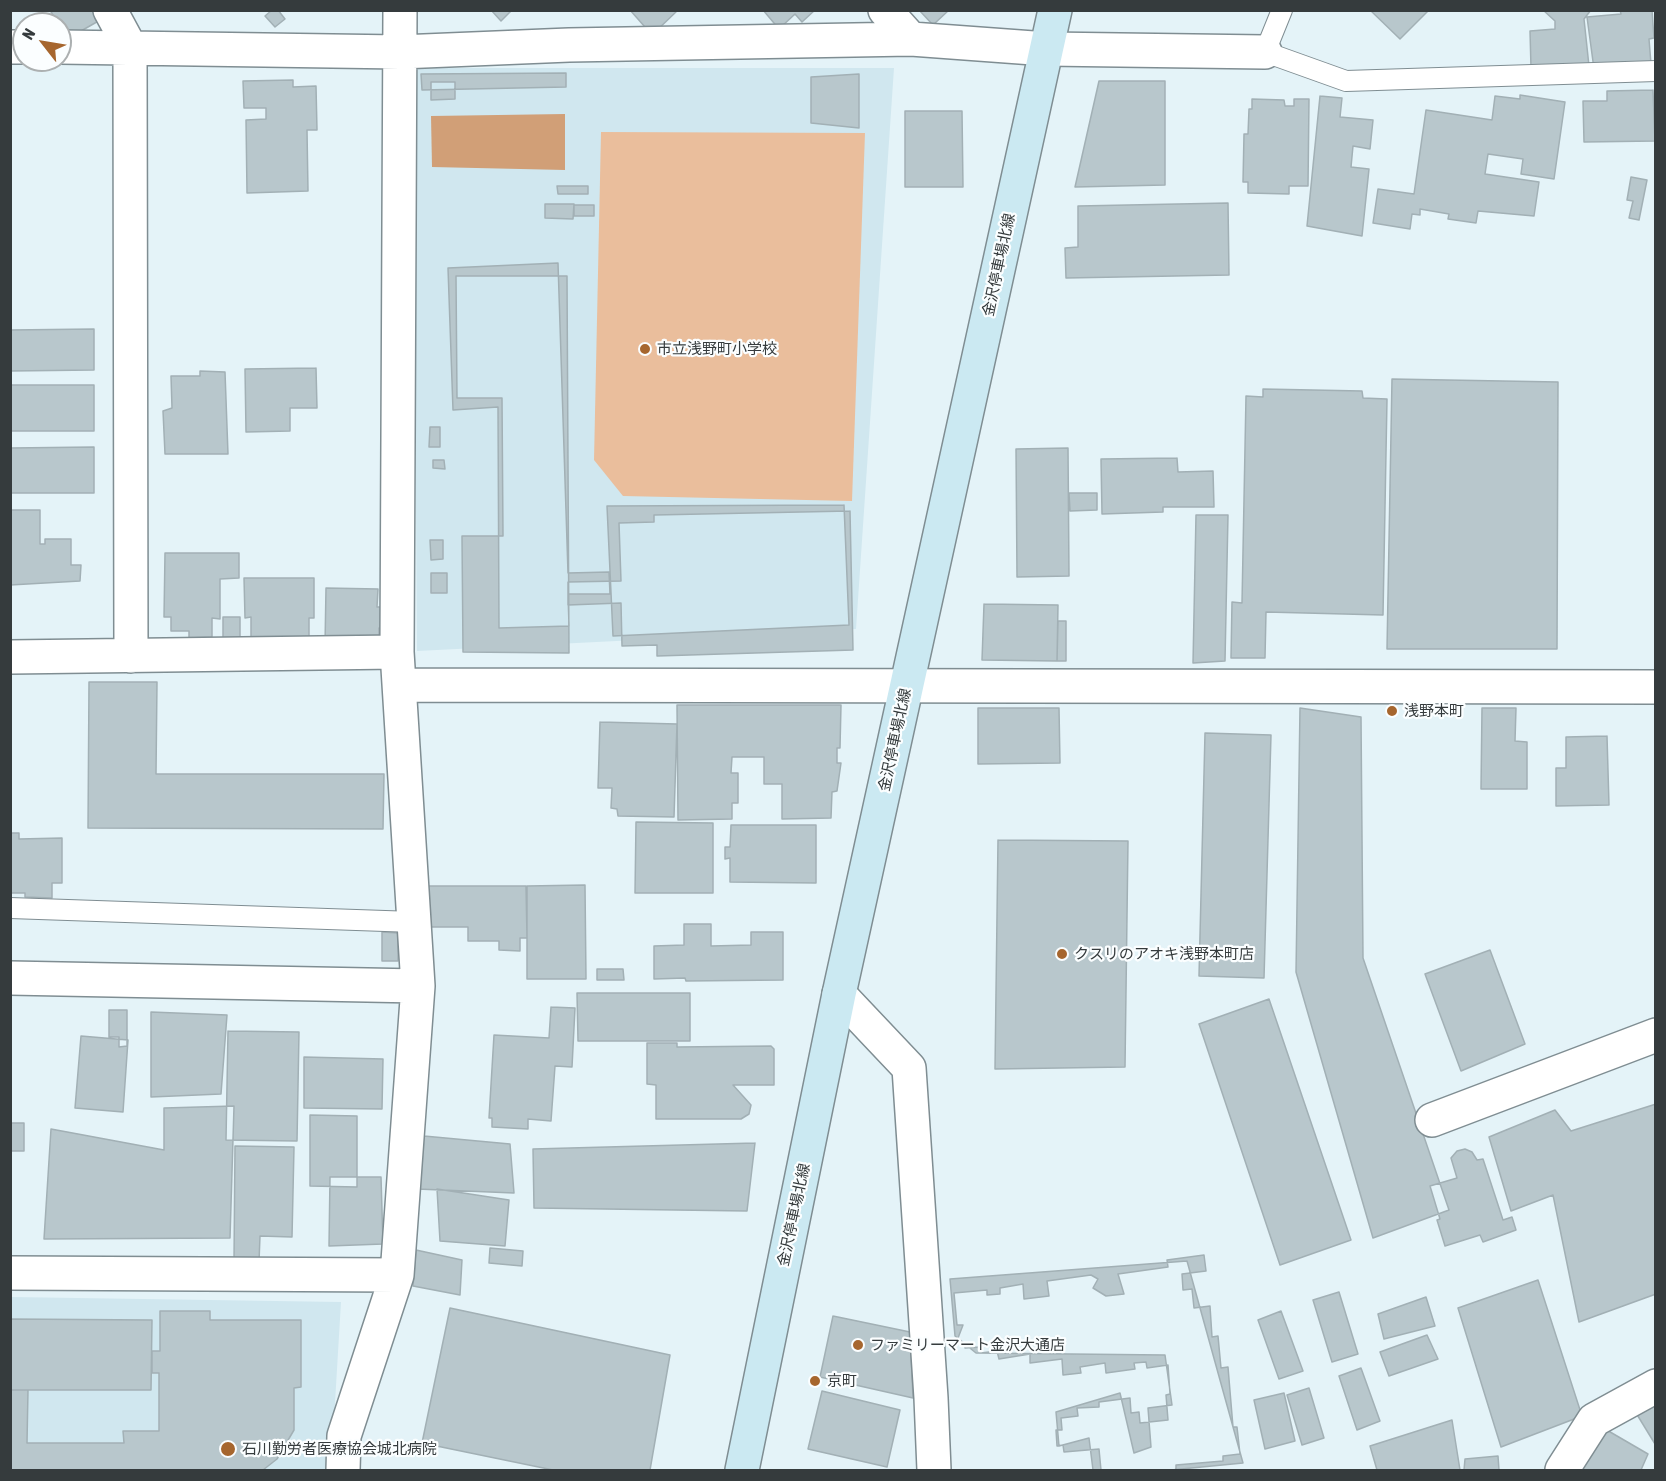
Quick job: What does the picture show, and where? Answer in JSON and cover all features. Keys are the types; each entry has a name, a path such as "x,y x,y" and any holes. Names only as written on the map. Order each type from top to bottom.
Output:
{"main road":[{"name":"金沢停車場北線","path":"741,1470 839,994 1055,10"}],"street":[{"path":"110,10 130,47 131,656"},
{"path":"343,1470 344,1436 398,1275 418,986 401,685 397,652 400,10"},
{"path":"885,10 910,39"},
{"path":"72,47 400,52 569,45 910,39 1047,49 1265,52"},
{"path":"10,657 397,652"},
{"path":"401,685 1656,687"},
{"path":"10,978 418,986"},
{"path":"839,994 909,1068 932,1398 934,1470"},
{"path":"1432,1120 1656,1035"},
{"path":"10,1273 398,1275"},
{"path":"1562,1470 1594,1420 1656,1386"}],"lane":[{"path":"1282,10 1265,52 1346,81 1656,72"},
{"path":"10,908 414,922"}],"shaded area":[{"name":"市立浅野町小学校","path":"413,68 894,68 856,629 417,651"},
{"path":"565,114 565,170 432,167 431,116"},
{"path":"601,132 865,133 852,501 623,496 594,460"},
{"path":"11,1297 341,1302 331,1470 11,1470"}],"building":[{"path":"50,10 97,10 102,19 72,36 72,12 51,12"},
{"path":"272,10 278,10 285,19 275,27 265,16"},
{"path":"491,10 512,10 501,21"},
{"path":"630,10 678,10 652,35"},
{"path":"763,10 815,10 802,22 795,14 779,29"},
{"path":"919,10 949,10 933,25"},
{"path":"1370,10 1427,10 1428,11 1400,39"},
{"path":"1543,10 1591,10 1584,19 1589,66 1531,68 1530,31 1555,29 1555,21"},
{"path":"1620,10 1652,10 1654,38 1649,39 1651,64 1594,69 1587,17 1621,14"},
{"path":"566,73 566,87 422,90 421,74"},
{"path":"859,74 859,128 811,123 811,77"},
{"path":"293,80 293,87 316,86 317,130 307,130 308,191 247,193 246,120 266,119 266,108 244,108 243,81"},
{"path":"1099,81 1165,81 1165,185 1075,187"},
{"path":"431,82 455,82 455,99 431,100"},
{"path":"1653,90 1655,141 1584,142 1583,101 1607,101 1607,91"},
{"path":"1520,95 1565,102 1554,179 1521,174 1523,159 1488,154 1485,174 1539,182 1534,216 1478,211 1476,223 1448,219 1449,214 1420,209 1420,215 1412,214 1410,229 1373,223 1378,189 1414,194 1426,110 1492,120 1495,96 1520,99"},
{"path":"1320,96 1342,98 1340,117 1373,120 1370,149 1353,146 1351,167 1369,169 1362,236 1307,226"},
{"path":"1252,99 1284,100 1285,106 1294,106 1294,99 1309,99 1308,186 1289,186 1289,194 1248,193 1248,182 1243,182 1244,134 1248,134 1249,109 1252,109"},
{"path":"905,111 962,111 963,187 905,187"},
{"path":"1631,177 1647,180 1639,220 1629,218 1633,201 1627,200"},
{"path":"557,186 588,186 588,194 558,194"},
{"path":"1228,203 1229,275 1066,278 1065,248 1078,247 1078,206"},
{"path":"545,204 574,204 573,219 545,218"},
{"path":"574,205 594,205 594,216 574,216"},
{"path":"558,263 568,573 609,572 610,594 568,594 569,626 499,628 498,407 453,410 448,268"},
{"path":"456,276 567,276 569,653 463,652 462,536 503,536 502,398 457,398"},
{"path":"94,329 94,370 10,371 10,330"},
{"path":"316,368 317,408 290,408 290,431 246,432 245,369"},
{"path":"200,371 225,372 228,454 165,454 163,411 172,408 171,376 200,376"},
{"path":"1392,379 1558,382 1557,649 1387,649"},
{"path":"10,385 94,385 94,431 10,431"},
{"path":"1263,389 1362,391 1363,398 1387,399 1383,615 1266,612 1265,658 1231,658 1232,602 1242,603 1246,396 1263,397"},
{"path":"430,427 440,427 440,447 429,447"},
{"path":"94,447 94,493 10,493 10,448"},
{"path":"1068,448 1069,576 1017,577 1016,449"},
{"path":"1177,458 1178,472 1213,471 1214,507 1163,507 1163,512 1102,514 1101,459"},
{"path":"433,460 444,460 445,469 433,468"},
{"path":"1069,493 1097,493 1097,510 1070,511"},
{"path":"844,505 849,625 613,636 607,506"},
{"path":"10,510 40,510 40,544 45,544 45,539 71,539 71,565 81,565 80,581 10,585"},
{"path":"850,511 853,650 657,656 657,645 622,646 621,603 568,605 568,582 621,581 619,523 654,522 654,515"},
{"path":"1196,515 1228,515 1225,661 1193,663"},
{"path":"430,540 443,540 443,559 431,560"},
{"path":"165,553 239,553 239,578 220,579 220,619 212,618 212,637 189,638 189,631 171,631 171,617 164,617"},
{"path":"431,573 447,573 447,593 431,593"},
{"path":"244,578 314,578 314,618 309,618 309,644 251,637 251,617 245,618"},
{"path":"326,588 378,589 377,607 394,607 394,628 379,628 379,646 325,645"},
{"path":"984,604 1058,605 1057,661 982,660"},
{"path":"223,617 240,617 240,639 223,639"},
{"path":"1058,621 1066,621 1066,661 1057,661"},
{"path":"89,682 157,682 156,774 384,774 383,829 88,828"},
{"path":"677,705 841,705 840,748 837,748 837,763 841,763 837,791 832,792 831,818 782,819 782,784 764,784 764,757 732,757 731,773 738,773 738,803 732,803 732,819 678,820"},
{"path":"978,708 1059,708 1060,763 978,764"},
{"path":"1300,708 1361,717 1363,958 1449,1210 1373,1238 1296,972"},
{"path":"1482,708 1516,708 1515,741 1527,742 1527,789 1481,789"},
{"path":"600,722 677,724 674,817 618,816 617,809 611,808 612,788 598,788"},
{"path":"1205,733 1271,735 1264,978 1199,976"},
{"path":"1607,736 1609,805 1556,806 1556,768 1566,768 1566,737"},
{"path":"636,822 713,823 713,893 635,893"},
{"path":"731,825 816,825 816,883 730,882 730,858 725,859 725,847 730,847"},
{"path":"10,833 19,833 19,839 62,838 62,883 52,883 52,898 25,897 25,893 10,893"},
{"name":"クスリのアオキ浅野本町店","path":"998,840 1128,841 1125,1067 995,1069"},
{"path":"585,885 586,979 527,979 527,886"},
{"path":"424,886 526,886 527,938 520,938 520,951 499,950 499,941 468,941 468,927 424,927"},
{"path":"684,924 711,924 711,946 751,945 751,932 783,932 783,980 654,979 654,946 684,945"},
{"path":"382,932 398,933 398,961 382,961"},
{"path":"1490,950 1525,1044 1461,1071 1425,974"},
{"path":"597,969 623,969 624,980 597,980"},
{"path":"577,993 690,993 690,1041 578,1041"},
{"path":"1269,999 1351,1240 1280,1265 1199,1024"},
{"path":"551,1007 575,1008 572,1067 555,1066 551,1121 528,1119 528,1129 492,1127 492,1118 489,1118 494,1035 549,1038"},
{"path":"109,1010 127,1010 127,1046 119,1047 119,1037 109,1037"},
{"path":"151,1012 227,1015 221,1094 151,1097"},
{"path":"228,1031 299,1032 297,1141 226,1140"},
{"path":"81,1036 128,1040 123,1112 75,1108"},
{"path":"647,1043 677,1043 677,1047 771,1046 774,1049 774,1085 733,1085 751,1105 749,1114 741,1119 656,1119 656,1085 647,1084"},
{"path":"304,1057 383,1059 382,1109 304,1108"},
{"path":"1656,1104 1656,1294 1579,1322 1553,1195 1511,1211 1489,1137 1555,1110 1571,1131"},
{"path":"234,1106 230,1238 44,1239 51,1129 164,1150 164,1108"},
{"path":"310,1115 357,1116 357,1187 310,1186"},
{"path":"10,1123 24,1123 24,1151 10,1151"},
{"path":"424,1136 510,1144 514,1193 417,1189"},
{"path":"755,1143 747,1211 534,1208 533,1149"},
{"path":"235,1146 294,1147 292,1237 260,1236 259,1262 234,1261"},
{"path":"1465,1149 1472,1152 1477,1160 1483,1159 1503,1220 1512,1217 1516,1230 1483,1242 1480,1235 1445,1246 1430,1186 1457,1178 1451,1158 1457,1151"},
{"path":"330,1177 381,1177 383,1244 329,1246"},
{"path":"437,1189 509,1200 505,1246 440,1241"},
{"path":"490,1248 523,1251 522,1266 489,1263"},
{"path":"416,1250 462,1260 460,1295 413,1286"},
{"path":"1204,1255 1206,1271 1182,1274 1183,1290 1192,1289 1194,1308 1210,1306 1212,1337 1218,1336 1221,1368 1228,1367 1233,1427 1237,1427 1240,1454 1223,1456 1223,1461 1176,1465 1176,1470 1101,1470 1099,1449 1064,1452 1063,1445 1057,1446 1056,1430 1062,1430 1061,1418 1078,1416 1077,1408 1099,1407 1099,1402 1130,1398 1131,1413 1139,1412 1140,1423 1168,1420 1166,1395 1170,1394 1168,1365 1147,1368 1146,1362 1134,1363 1135,1369 1106,1373 1105,1363 1080,1367 1081,1373 1063,1375 1062,1359 1030,1363 1030,1354 999,1359 997,1351 981,1353 980,1347 965,1348 965,1344 958,1338 963,1325 957,1325 954,1293 987,1290 987,1295 1000,1294 1000,1288 1023,1284 1024,1299 1049,1296 1047,1281 1091,1275 1098,1279 1093,1288 1106,1296 1124,1294 1118,1274 1168,1267 1167,1260"},
{"path":"1187,1261 1243,1463 1171,1470 1093,1470 1089,1438 1059,1446 1056,1412 1120,1393 1134,1453 1151,1447 1148,1408 1172,1405 1165,1355 976,1353 955,1336 950,1279"},
{"path":"1538,1280 1582,1416 1501,1447 1458,1308"},
{"path":"1339,1292 1358,1354 1332,1362 1313,1300"},
{"path":"1426,1297 1435,1326 1384,1339 1378,1314"},
{"path":"450,1308 670,1355 650,1470 553,1470 422,1443"},
{"path":"160,1311 210,1311 210,1320 301,1320 301,1387 294,1388 294,1430 277,1459 263,1470 10,1470 10,1390 28,1390 27,1443 124,1443 123,1431 159,1431 159,1373 152,1373 152,1351 160,1351"},
{"path":"1281,1311 1303,1371 1279,1379 1258,1320"},
{"path":"833,1316 910,1332 913,1398 820,1377"},
{"path":"10,1319 152,1320 151,1390 10,1390"},
{"path":"1427,1335 1438,1359 1389,1376 1380,1352"},
{"path":"1361,1368 1380,1421 1357,1430 1339,1376"},
{"path":"1309,1388 1324,1438 1302,1445 1287,1395"},
{"path":"822,1391 900,1410 887,1467 808,1449"},
{"path":"1284,1393 1295,1441 1265,1449 1254,1400"},
{"path":"1656,1393 1656,1443 1655,1444 1633,1408"},
{"path":"1452,1420 1460,1470 1377,1470 1370,1446"},
{"path":"1605,1429 1648,1454 1641,1470 1579,1470"},
{"path":"1498,1456 1499,1470 1464,1470 1465,1459"}],"place":[{"name":"市立浅野町小学校","path":"645,349"},
{"name":"浅野本町","path":"1392,711"},
{"name":"クスリのアオキ浅野本町店","path":"1062,954"},
{"name":"ファミリーマート金沢大通店","path":"858,1345"},
{"name":"京町","path":"815,1381"},
{"name":"石川勤労者医療協会城北病院","path":"228,1449"}]}
